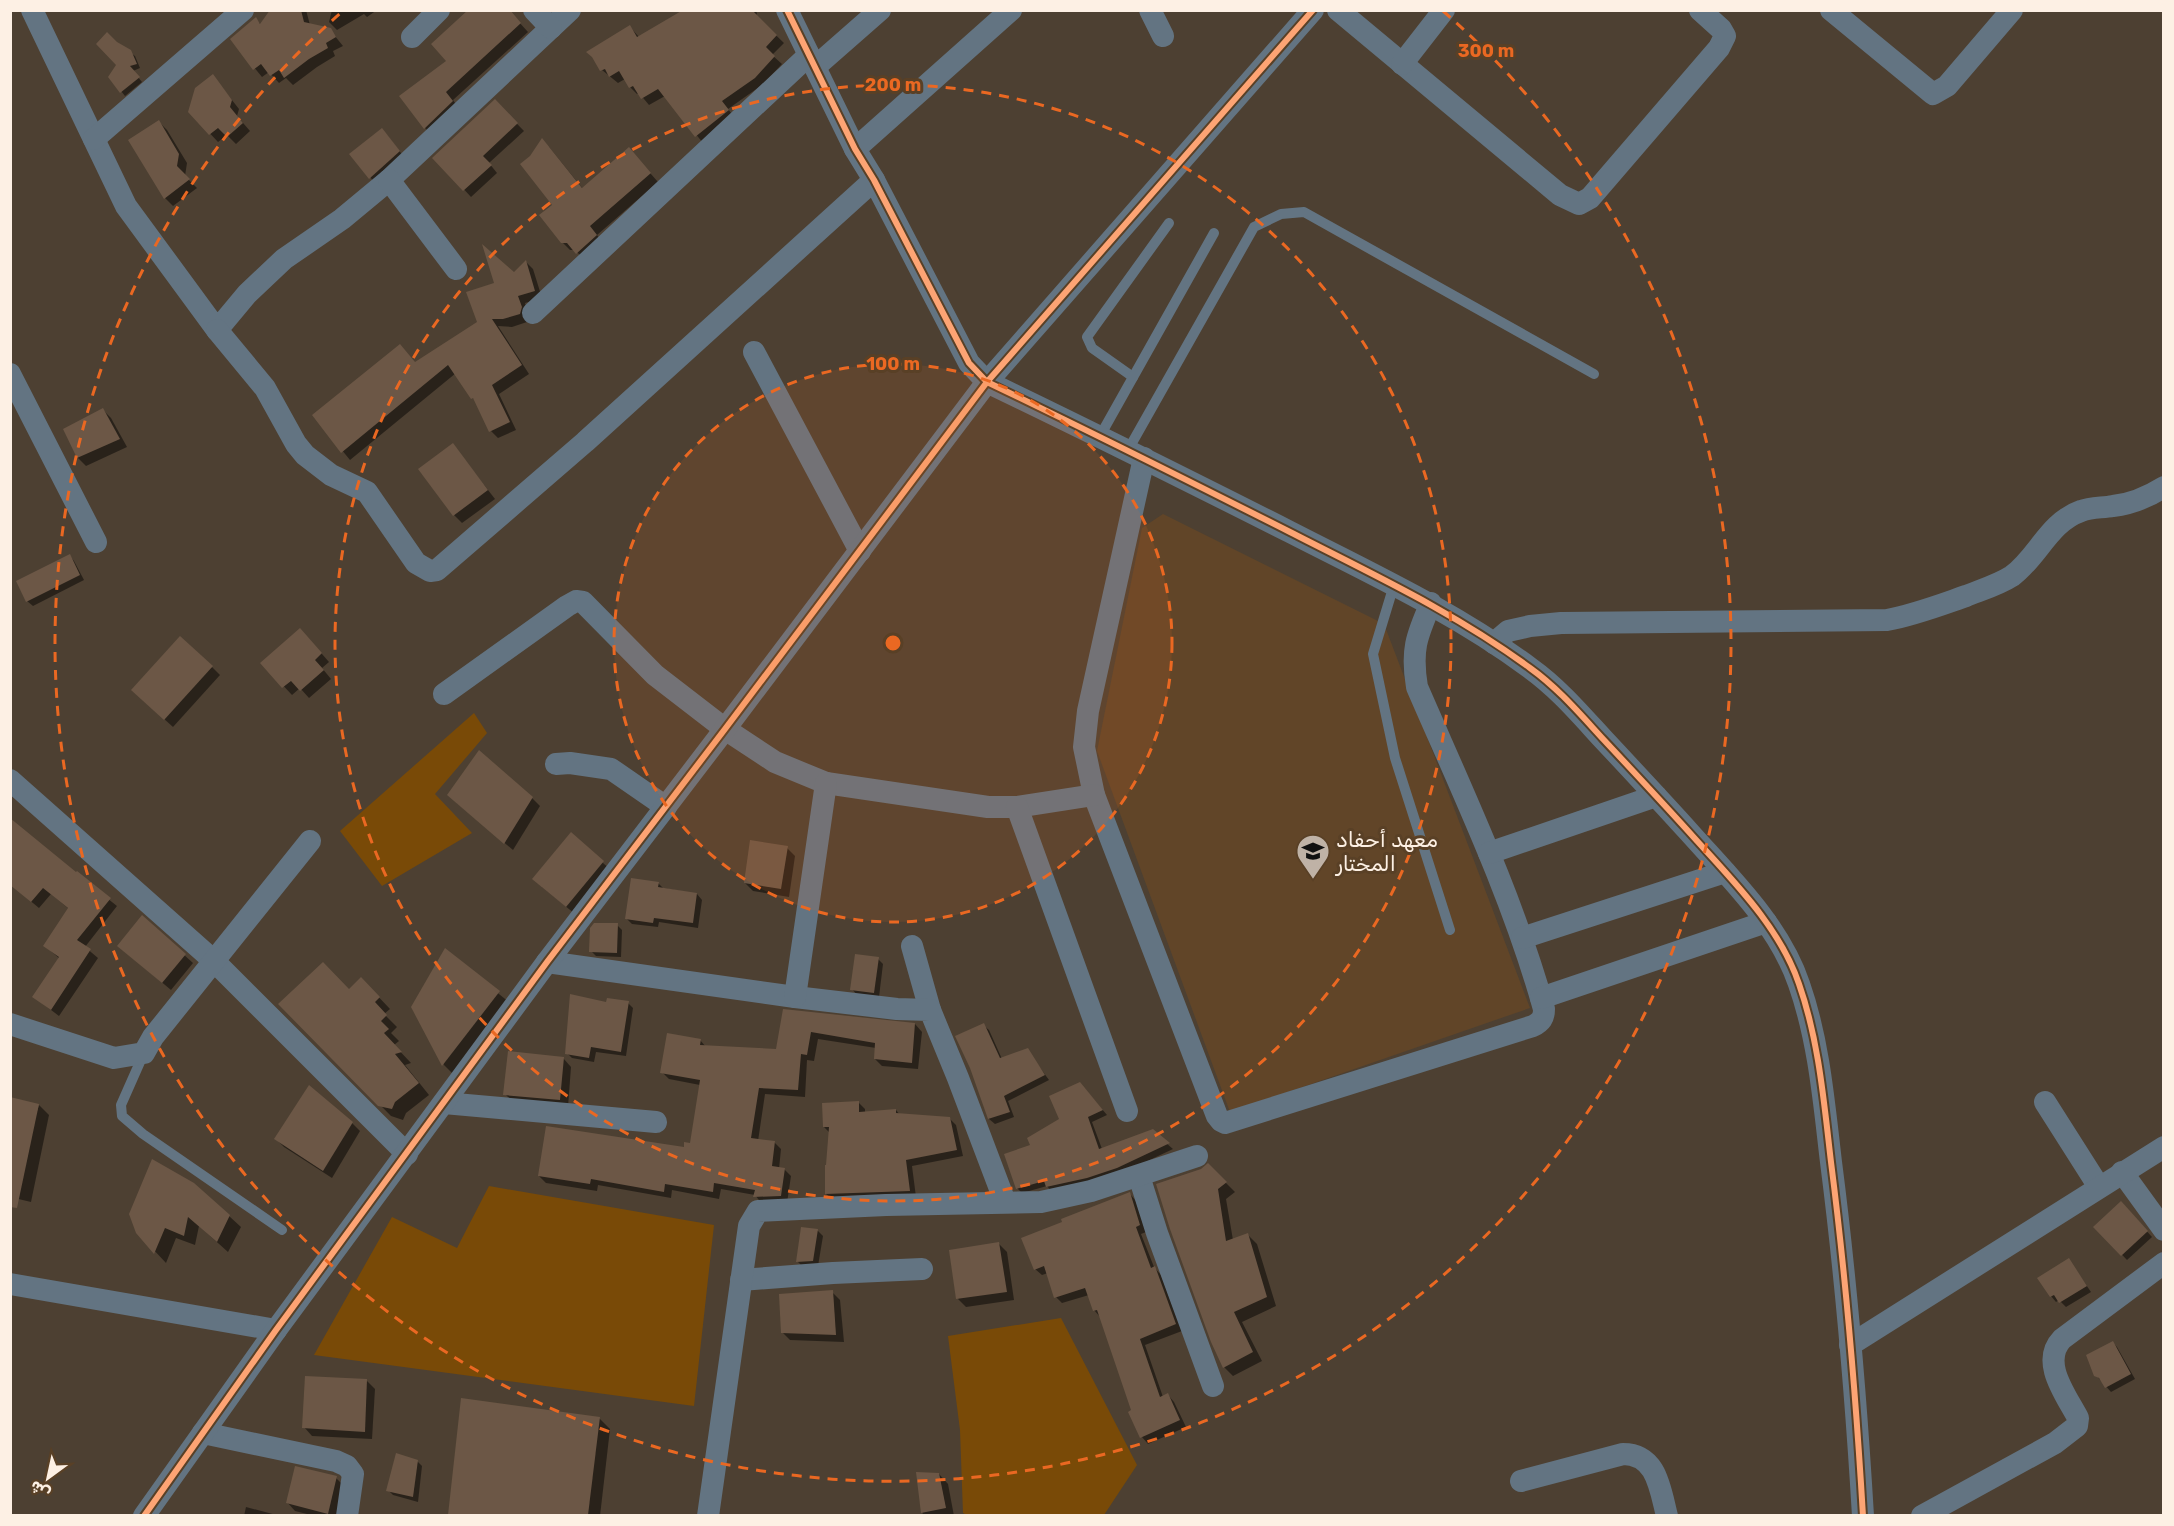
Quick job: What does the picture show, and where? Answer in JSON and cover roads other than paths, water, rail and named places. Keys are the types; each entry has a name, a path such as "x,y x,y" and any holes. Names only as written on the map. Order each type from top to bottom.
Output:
{"street":[{"path":"32,10 126,206 217,330 265,388 296,444 305,455 331,475 367,492 416,563 430,571 437,570 585,442 874,180"},
{"path":"94,139 243,10"},
{"path":"412,37 439,10"},
{"path":"534,10 551,28"},
{"path":"217,330 247,294 284,259 342,219 389,180 570,10"},
{"path":"787,10 855,149 874,180 969,363 987,382 1100,436 1431,603 1494,643 1530,668 1557,691 1725,872 1766,922 1791,964 1809,1018 1822,1091 1835,1192 1850,1345 1863,1515"},
{"path":"532,313 812,61 880,10"},
{"path":"855,149 1011,10"},
{"path":"1150,10 1163,36"},
{"path":"144,1515 276,1330 547,962 987,382 1313,10"},
{"path":"1338,10 1560,195 1580,204 1590,198 1719,48 1725,36 1721,29 1700,10"},
{"path":"1402,64 1444,10"},
{"path":"1832,10 1933,94 1947,86 2012,10"},
{"path":"389,180 456,269"},
{"path":"754,352 860,551"},
{"path":"10,374 96,542"},
{"path":"1136,454 1084,731 1084,747 1094,795 1221,1121 1230,1122 1533,1026 1544,1017 1541,998 1522,938 1489,853 1417,687 1413,663 1417,634 1431,603"},
{"path":"1494,643 1508,631 1561,623 1887,620 1906,616 1995,585 2011,576 2023,566 2062,521 2081,511 2138,500 2163,487"},
{"path":"444,694 576,601 583,602 655,675 725,729 775,762 826,783 988,807 1017,807 1094,795"},
{"path":"556,764 570,763 611,769 666,807"},
{"path":"10,780 214,961 407,1154"},
{"path":"795,997 826,783"},
{"path":"1489,853 1656,796"},
{"path":"1017,807 1127,1111"},
{"path":"10,1024 114,1058 144,1053 153,1037 310,841"},
{"path":"1522,938 1725,872"},
{"path":"1541,998 1766,922"},
{"path":"912,946 930,1010 1005,1202"},
{"path":"547,962 795,997 897,1009 930,1010"},
{"path":"2045,1102 2099,1187"},
{"path":"444,1103 656,1122"},
{"path":"1850,1345 2163,1147"},
{"path":"708,1515 749,1226 758,1211 1059,1200 1197,1156"},
{"path":"2122,1172 2163,1230"},
{"path":"1138,1176 1213,1386"},
{"path":"1922,1515 2055,1443 2077,1426 2078,1418 2053,1368 2052,1357 2055,1346 2163,1263"},
{"path":"741,1280 922,1269"},
{"path":"10,1284 276,1330"},
{"path":"203,1433 336,1461 347,1466 353,1474 347,1515"},
{"path":"1521,1481 1623,1454 1632,1454 1644,1458 1656,1475 1667,1515"}],"lane":[{"path":"1136,454 1254,227 1281,214 1304,212 1594,374"},
{"path":"1133,377 1092,348 1087,337 1169,223"},
{"path":"1100,436 1214,233"},
{"path":"1394,585 1373,654 1395,758 1450,930"},
{"path":"144,1053 121,1105 122,1116 142,1134 282,1230"}],"place":[{"name":"معهد أحفاد المختار","path":"1313,880"}]}
